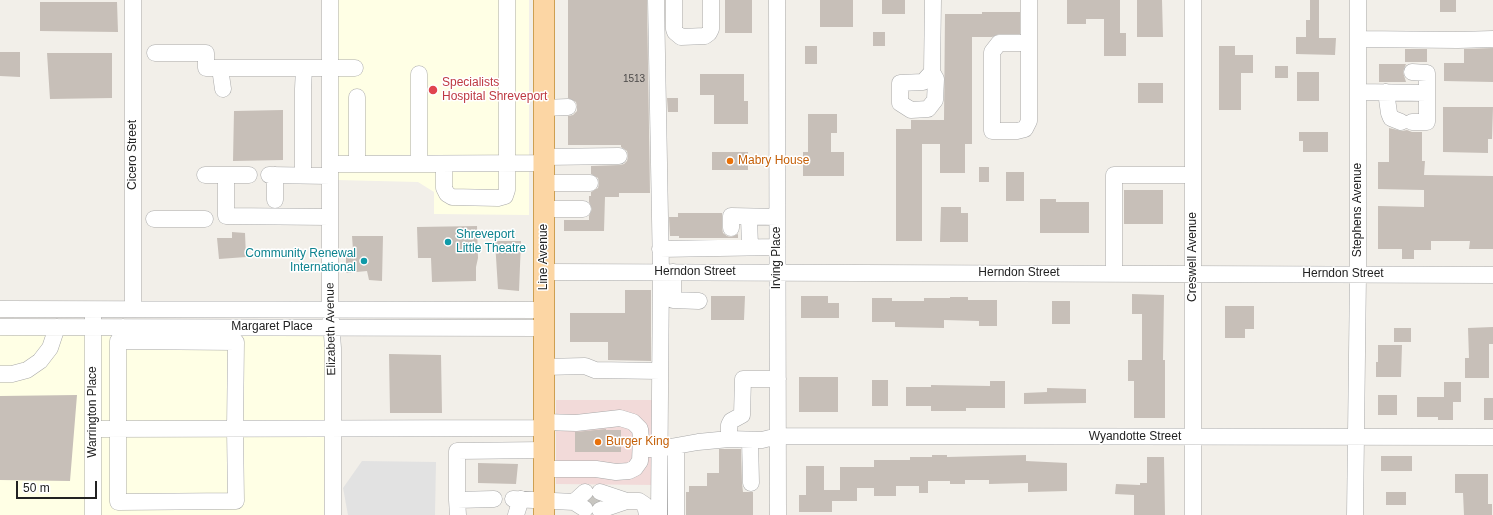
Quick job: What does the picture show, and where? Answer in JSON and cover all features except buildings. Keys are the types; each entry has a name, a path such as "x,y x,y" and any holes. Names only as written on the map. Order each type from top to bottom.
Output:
{"main road":[{"name":"Line Avenue","path":"544,0 544,508"}],"street":[{"name":"Cicero Street","path":"133,0 134,310"},
{"name":"Elizabeth Avenue","path":"330,0 330,310 332,327 333,515"},
{"path":"444,164 444,188 447,194 452,197 498,198 505,196 507,190 507,0"},
{"path":"656,0 660,249 673,300 699,301"},
{"path":"674,0 674,28 675,32 681,37 705,36 709,33 711,0"},
{"name":"Irving Place","path":"777,0 778,515"},
{"path":"932,72 933,0"},
{"path":"1029,0 1029,43 1029,122 1025,129 1017,131 992,131 992,52 999,43 1029,43"},
{"name":"Creswell Avenue","path":"1193,0 1193,515"},
{"name":"Stephens Avenue","path":"1355,515 1358,274 1358,0"},
{"path":"1358,39 1493,39"},
{"path":"155,53 206,53 206,68 355,68"},
{"path":"220,68 223,89"},
{"path":"303,175 304,68"},
{"path":"1386,92 1391,118 1407,122 1427,122 1427,73 1412,72"},
{"path":"419,74 419,164"},
{"path":"1358,92 1427,92"},
{"path":"357,97 358,164"},
{"path":"544,108 568,107"},
{"path":"544,168 619,156"},
{"path":"275,200 272,175 303,175 358,164 507,164 544,168 590,183"},
{"path":"1114,273 1114,174 1193,174"},
{"path":"205,175 249,175"},
{"path":"226,175 226,216 330,217"},
{"path":"544,209 583,209"},
{"path":"732,238 731,216 777,217"},
{"path":"749,217 750,247"},
{"path":"154,219 205,219"},
{"path":"660,249 732,238 750,247 777,247"},
{"name":"Herndon Street","path":"544,272 1493,275"},
{"path":"659,515 660,371 667,272"},
{"name":"Margaret Place","path":"0,309 330,310 544,319"},
{"name":"Warrington Place","path":"93,310 93,515"},
{"name":"Margaret Place","path":"0,327 93,327 123,334 544,319"},
{"path":"0,374 12,374 27,370 40,361 50,348 56,327"},
{"path":"123,334 236,342 236,501 128,508 118,502 118,342 123,334"},
{"path":"544,367 585,366 595,370 660,371"},
{"path":"729,439 729,425 731,421 742,415 743,379 778,379"},
{"path":"93,429 333,429 544,425 620,418 633,422 640,429 640,461 635,468 629,471 616,472 544,460 457,451 457,508 494,499"},
{"path":"576,423 582,426 623,426 630,431 632,435 633,455 630,461 624,466 596,469"},
{"name":"Wyandotte Street","path":"641,449 659,449 698,442 729,439 762,440 778,436 1493,437"},
{"path":"750,440 751,483"},
{"path":"676,446 676,515"},
{"path":"93,458 118,457"},
{"path":"516,515 517,499 544,508 591,501 639,501 645,505 647,515"}],"shaded area":[{"name":"Specialists Hospital Shreveport","path":"337,0 529,0 529,215 434,214 434,192 418,182 336,180"},
{"path":"0,332 322,334 325,340 324,515 0,515"},
{"path":"556,400 655,400 654,485 556,484"},
{"path":"362,461 436,462 435,515 348,515 343,488"}],"tunnel":[{"path":"585,501 600,501"}],"place":[{"name":"Specialists Hospital Shreveport","path":"433,90"},
{"name":"Mabry House","path":"730,161"},
{"name":"Shreveport Little Theatre","path":"448,242"},
{"name":"Community Renewal International","path":"364,261"},
{"name":"Burger King","path":"598,442"}]}
